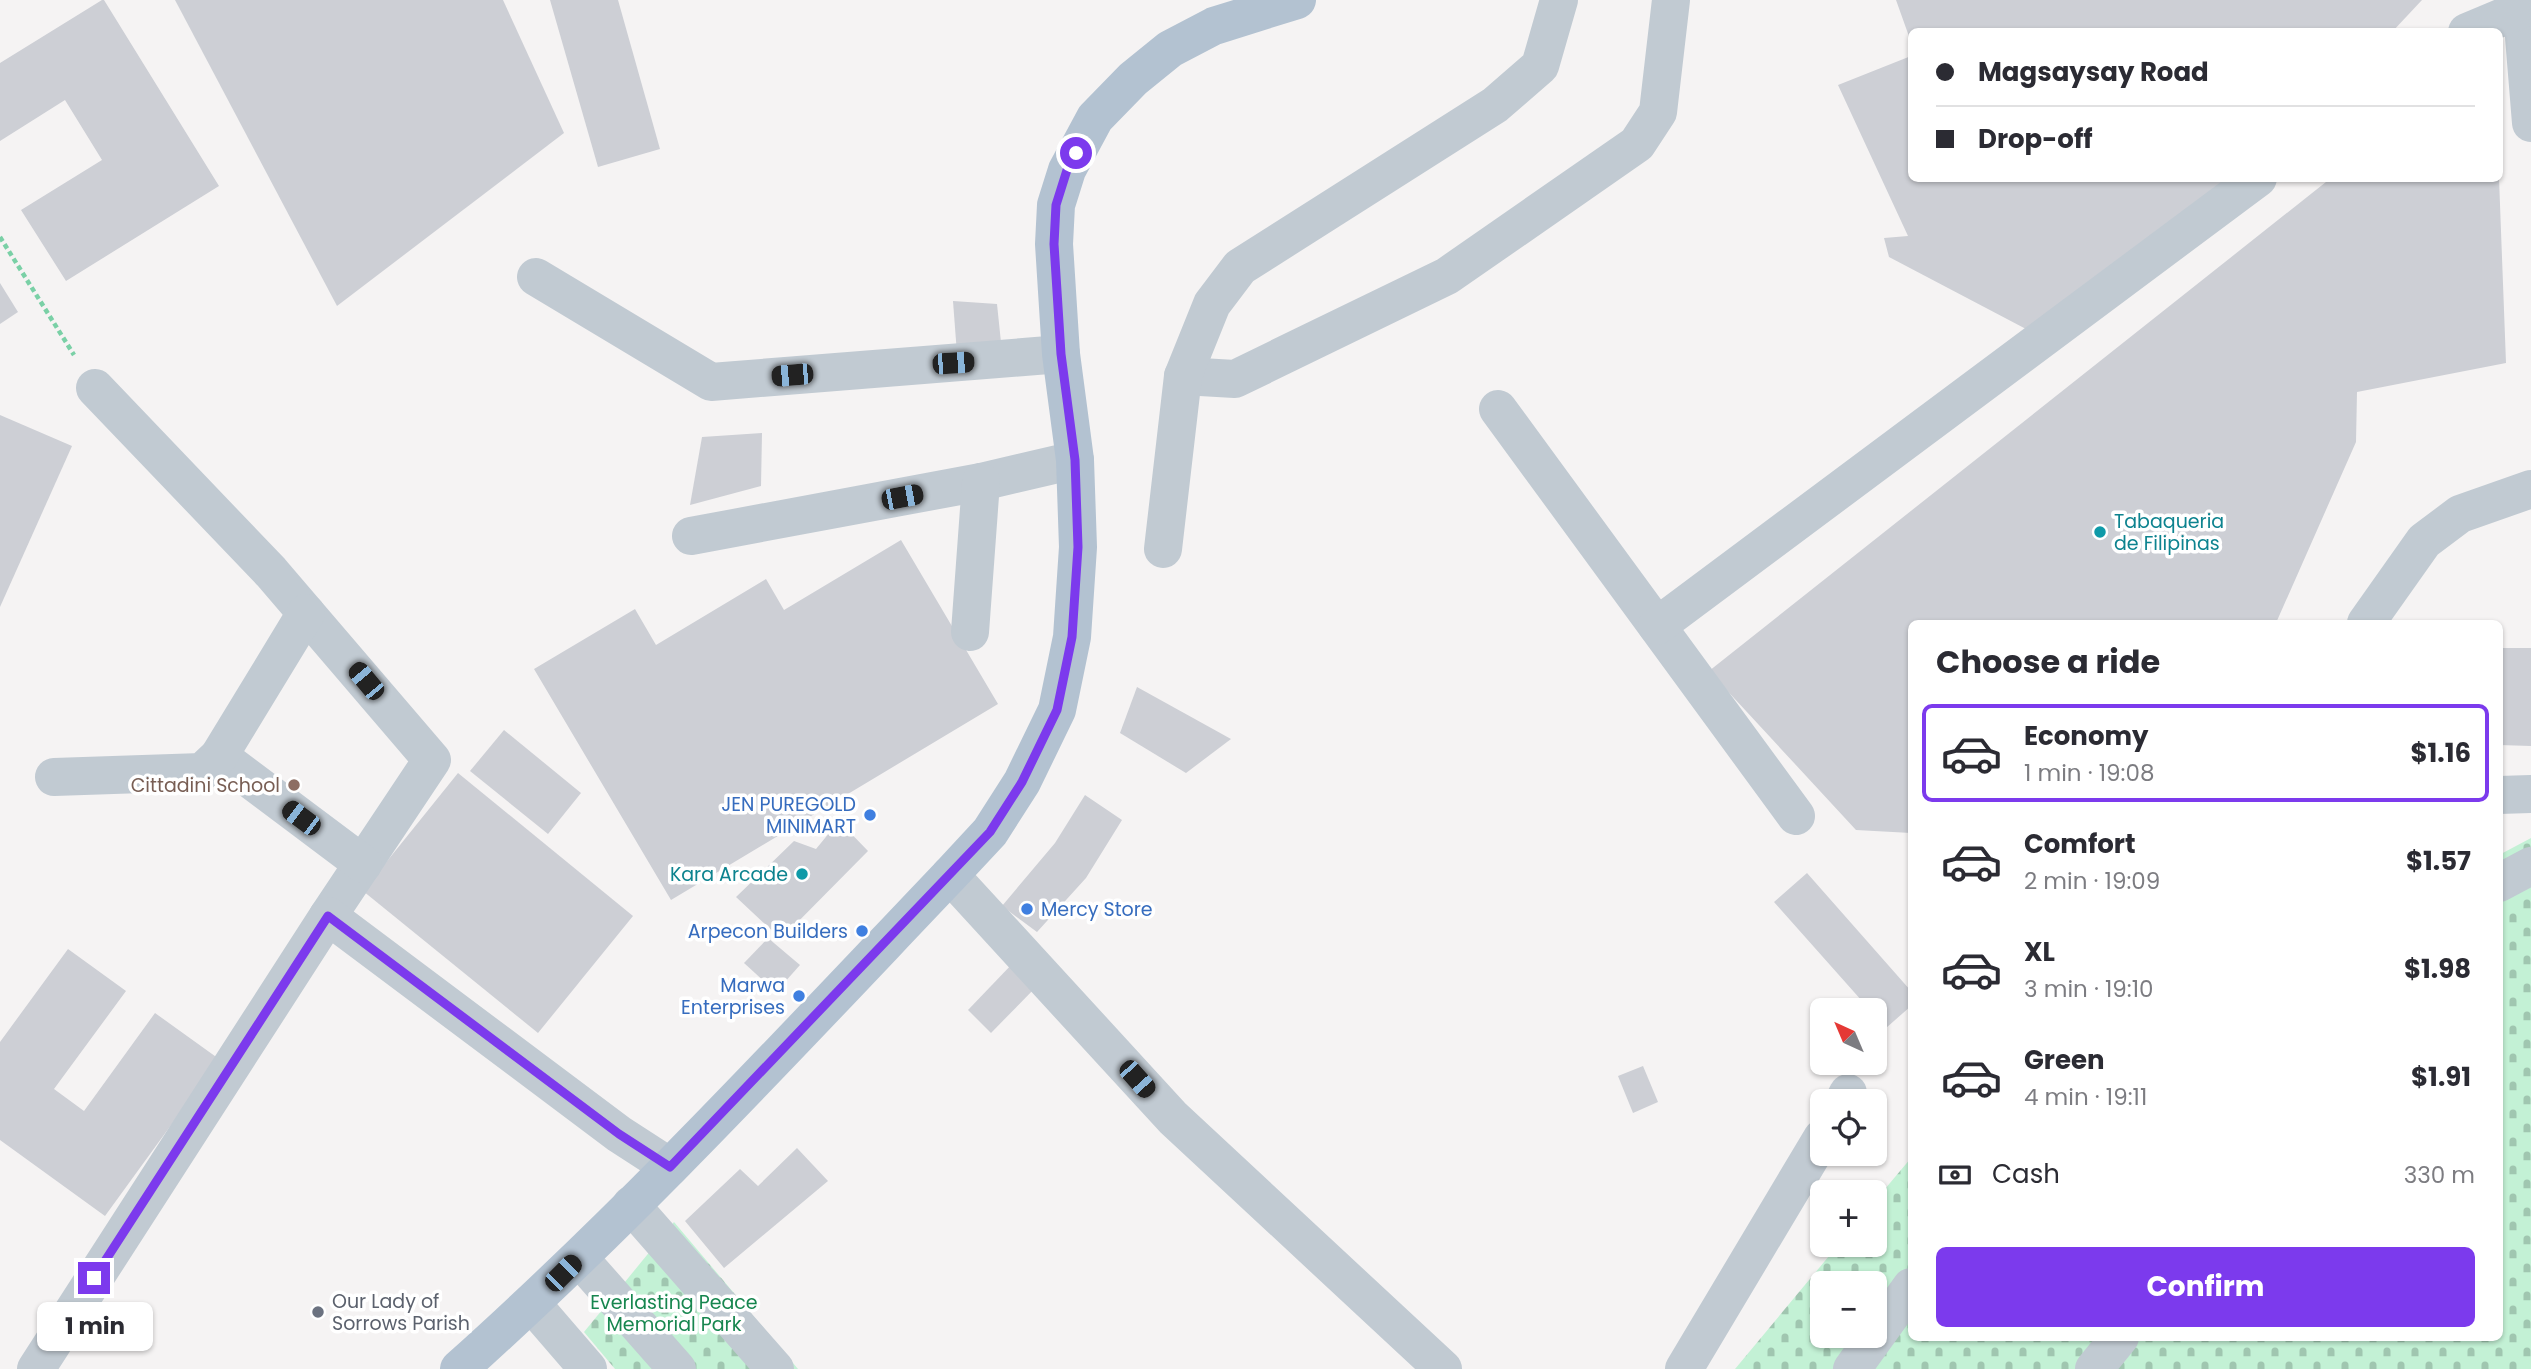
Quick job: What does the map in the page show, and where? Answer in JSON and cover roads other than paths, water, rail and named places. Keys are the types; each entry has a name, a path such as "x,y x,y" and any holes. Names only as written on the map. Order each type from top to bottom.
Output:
{"main road":[{"path":"459,1369 532,1304 670,1167 990,832 1022,782 1057,710 1072,637 1078,547 1075,460 1061,354 1054,244 1056,205 1067,170 1095,118 1133,79 1170,49 1214,26 1297,0"}],"street":[{"path":"1163,549 1183,376 1212,304 1240,267 1495,105 1540,66 1559,0"},
{"path":"1183,376 1235,379 1447,276 1637,144 1658,112 1671,0"},
{"path":"2475,28 2522,5 2531,123"},
{"path":"1657,626 2253,182"},
{"path":"536,277 711,382 1061,354"},
{"path":"36,1369 328,916 432,760 271,572 95,388"},
{"path":"1498,409 1796,816"},
{"path":"691,536 981,482 1075,460"},
{"path":"970,632 981,482"},
{"path":"2368,620 2424,541 2460,514 2531,489"},
{"path":"54,777 202,772 219,756 306,612"},
{"path":"219,756 363,864"},
{"path":"2503,795 2531,794"},
{"path":"2503,881 2531,866"},
{"path":"950,875 1173,1118 1443,1369"},
{"path":"328,916 619,1134 670,1167"},
{"path":"1684,1369 1810,1158"},
{"path":"631,1205 767,1366"},
{"path":"579,1258 677,1369"},
{"path":"1852,1369 1908,1291"},
{"path":"532,1304 588,1369"},
{"path":"2094,1369 2117,1341"}],"place":[{"name":"Tabaqueria de Filipinas","path":"2100,532"},
{"name":"Cittadini School","path":"294,785"},
{"name":"JEN PUREGOLD MINIMART","path":"870,815"},
{"name":"Kara Arcade","path":"802,874"},
{"name":"Mercy Store","path":"1027,909"},
{"name":"Arpecon Builders","path":"862,931"},
{"name":"Marwa Enterprises","path":"799,996"},
{"name":"Our Lady of Sorrows Parish","path":"318,1312"}],"park label":[{"name":"Everlasting Peace Memorial Park","path":"674,1313"}]}
